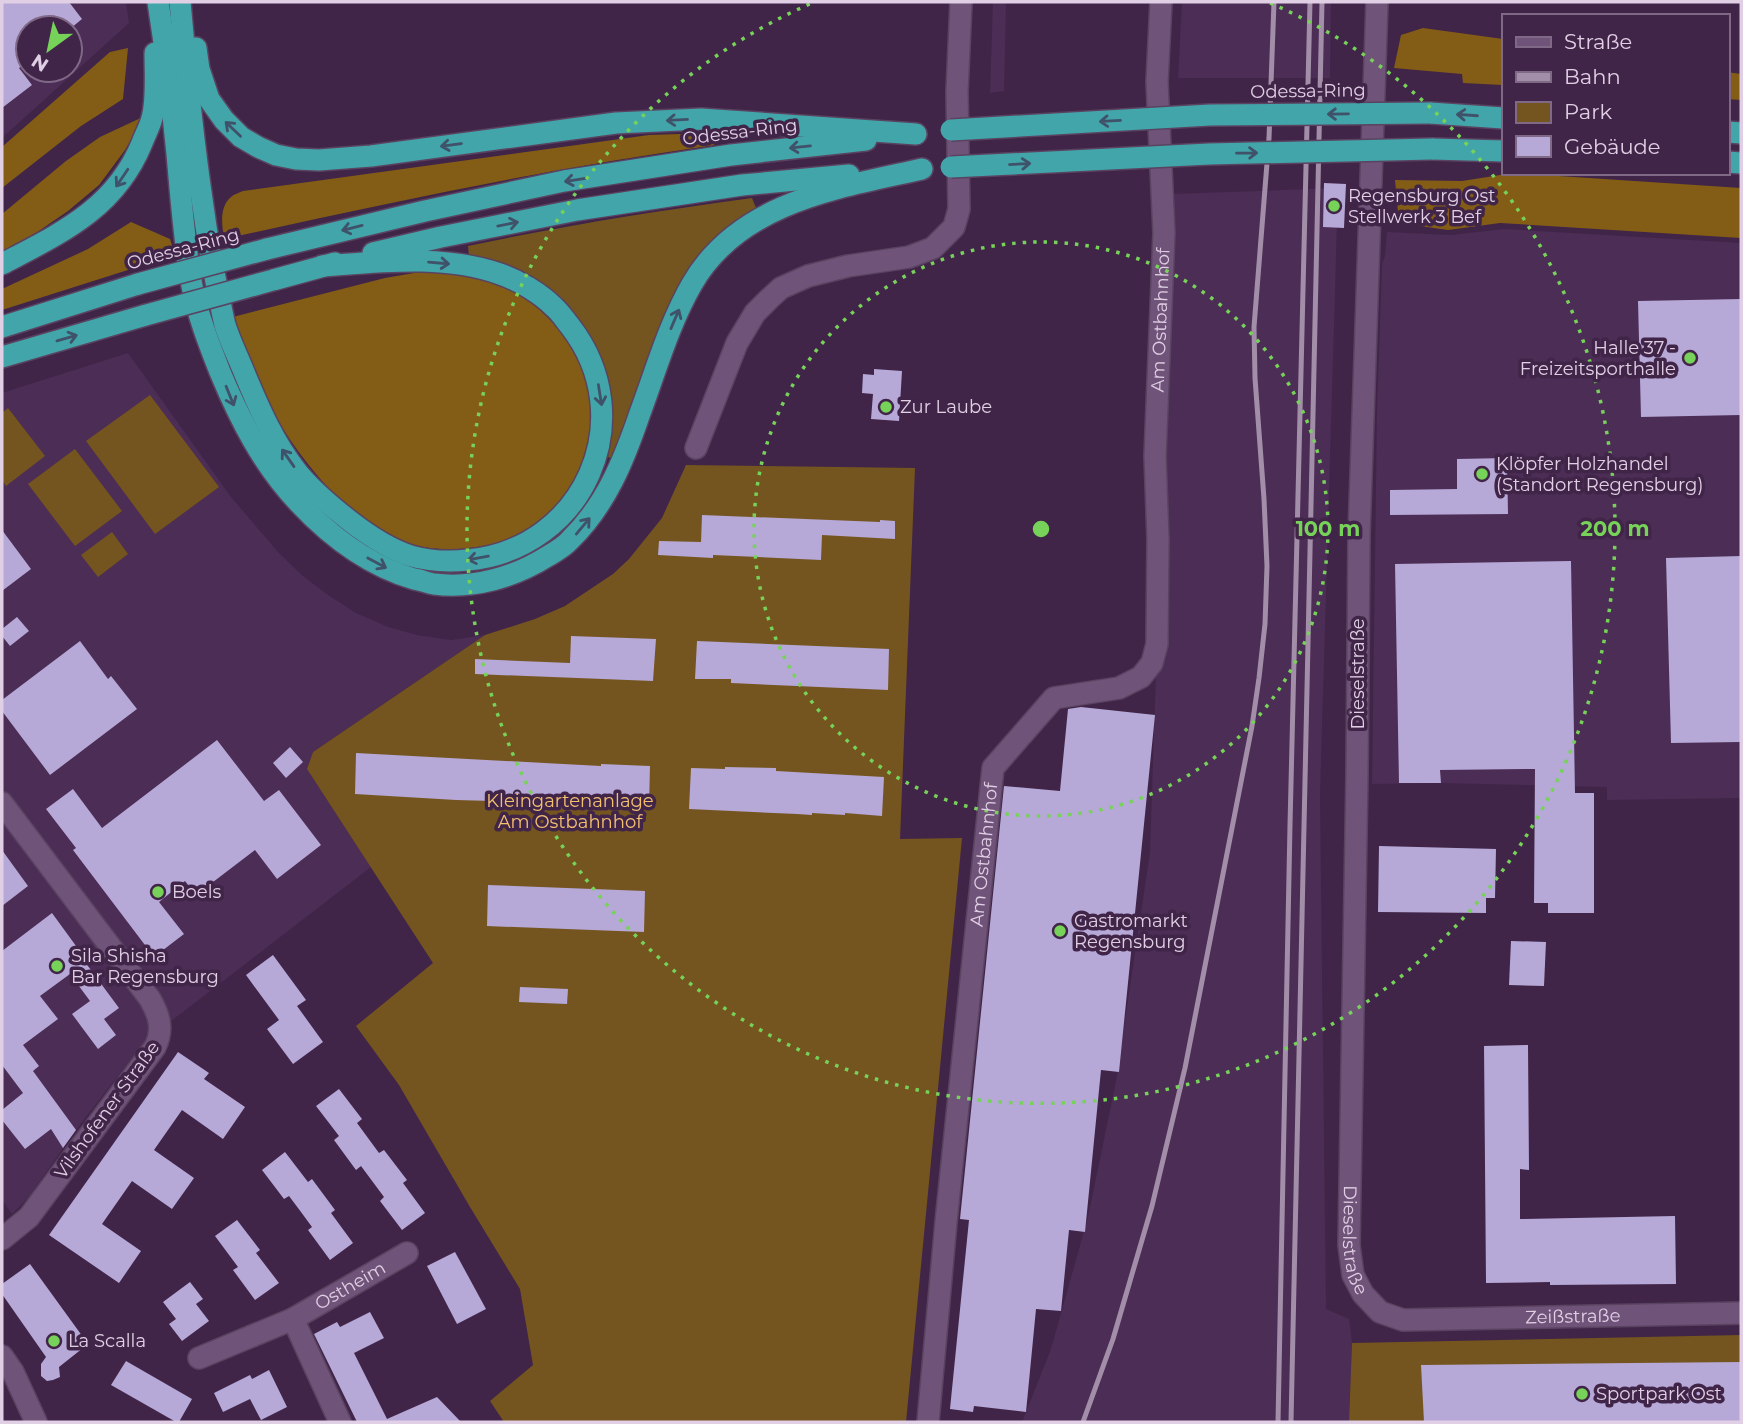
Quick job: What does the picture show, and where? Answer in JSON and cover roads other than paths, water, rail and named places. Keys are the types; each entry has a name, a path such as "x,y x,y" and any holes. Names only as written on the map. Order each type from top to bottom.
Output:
{"highway":[{"path":"157,2 169,74 183,224 192,286 204,333 235,409 264,459 285,488 315,520 378,565 404,576 435,584 469,584 526,570 568,543 587,522 623,463 670,330 694,280 714,254 738,231 764,215 804,198 922,169"},
{"path":"2,264 60,234 89,214 117,186 137,155 153,117 157,2"},
{"path":"180,2 193,135 208,243 222,311 253,393 274,439 299,474 329,504 387,546 413,557 450,562 479,559 512,550 543,533 575,501 592,470 602,436 601,400 595,371 580,338 555,307 501,274 470,266 394,261 322,266"},
{"path":"190,2 199,69 209,99 241,137 276,155 296,159 371,156 616,123 701,119 916,134"},
{"name":"Odessa-Ring","path":"2,327 138,284 267,249 425,211 564,181 731,155 951,130 1210,115 1430,113 1502,118"},
{"path":"2,357 322,266 441,237 577,211 742,185 951,167 1209,154 1432,149 1502,151"}],"street":[{"path":"696,448 737,343 755,313 781,288 808,276 848,266 909,257 933,248 954,228 959,209 957,92 961,2"},
{"name":"Am Ostbahnhof","path":"928,1422 993,768 1054,698 1119,688 1141,677 1152,663 1157,644 1158,539 1155,456 1164,233 1157,82 1161,2"},
{"name":"Dieselstraße","path":"1377,2 1359,535 1349,1245 1353,1275 1363,1294 1380,1312 1404,1320"},
{"name":"Vilshofener Straße","path":"2,803 150,999 161,1026 155,1047 29,1217 2,1239"},
{"name":"Ostheim","path":"199,1358 293,1319 407,1253"},
{"name":"Zeißstraße","path":"1404,1320 1741,1313"},
{"path":"293,1319 340,1422"},
{"path":"2,1356 13,1372 36,1422"}],"railway":[{"path":"1083,1422 1113,1339 1152,1206 1185,1068 1259,678 1265,624 1267,566 1254,327 1269,138 1274,2"},
{"path":"1278,1422 1310,2"},
{"path":"1291,1422 1322,2"}],"place":[{"name":"Regensburg Ost Stellwerk 3 Bef","path":"1334,206"},
{"name":"Halle 37 - Freizeitsporthalle","path":"1690,358"},
{"name":"Zur Laube","path":"886,407"},
{"name":"Klöpfer Holzhandel (Standort Regensburg)","path":"1482,474"},
{"name":"Boels","path":"158,892"},
{"name":"Gastromarkt Regensburg","path":"1060,931"},
{"name":"Sila Shisha Bar Regensburg","path":"57,966"},
{"name":"La Scalla","path":"54,1341"},
{"name":"Sportpark Ost","path":"1582,1394"}],"park label":[{"name":"Kleingartenanlage Am Ostbahnhof","path":"570,811"}]}
